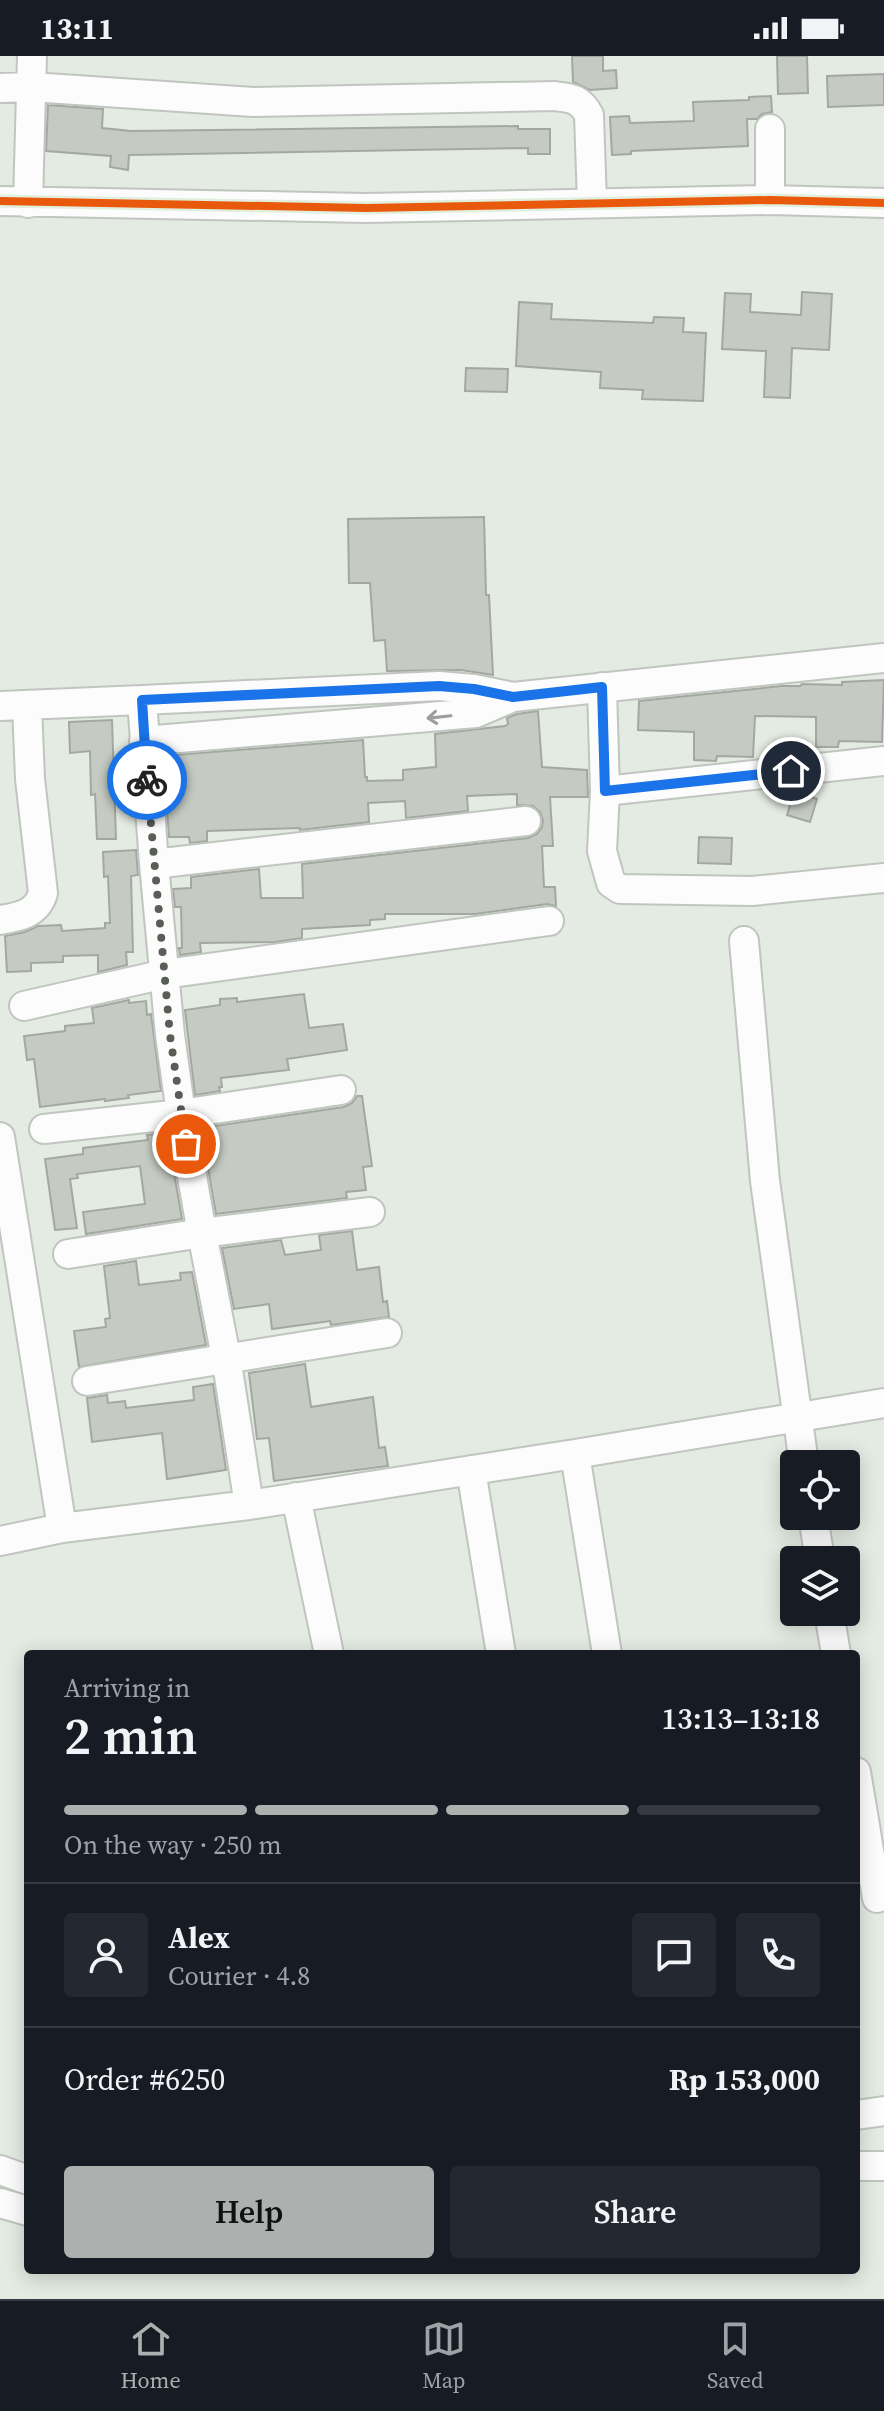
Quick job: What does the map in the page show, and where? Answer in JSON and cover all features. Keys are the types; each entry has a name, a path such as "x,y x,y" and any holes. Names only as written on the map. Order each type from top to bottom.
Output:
{"street":[{"path":"32,56 32,87 14,202 366,208 770,200 884,203"},
{"path":"0,88 32,87 253,102 575,98 584,104 589,115 592,203"},
{"path":"770,129 770,200"},
{"path":"144,741 476,713 513,697 884,658"},
{"path":"0,920 29,913 40,902 43,893 30,779 14,706 439,686 513,697"},
{"path":"602,687 605,791 602,851 611,883 620,889 752,891 884,878"},
{"path":"142,700 154,864 181,1114 226,1357 249,1505"},
{"path":"605,791 884,761"},
{"path":"154,864 526,821"},
{"path":"24,1006 165,974 549,921"},
{"path":"744,941 765,1181 802,1450"},
{"path":"44,1129 181,1114 341,1090"},
{"path":"0,1137 8,1242 62,1528"},
{"path":"68,1254 370,1212"},
{"path":"87,1381 387,1333"},
{"path":"0,1541 62,1528 249,1505 884,1403"},
{"path":"575,1454 606,1650"},
{"path":"471,1470 500,1650"},
{"path":"296,1497 328,1650"},
{"path":"831,1626 835,1650"},
{"path":"860,1796 877,1898"},
{"path":"860,2114 884,2111"},
{"path":"860,2166 884,2166"},
{"path":"0,2170 24,2179"},
{"path":"0,2203 24,2210"}],"building":[{"path":"572,56 603,56 603,71 616,70 617,88 590,90 573,82"},
{"path":"777,56 807,56 808,93 778,94"},
{"path":"884,74 884,105 828,107 827,76"},
{"path":"771,96 772,112 762,114 757,119 747,119 748,146 631,151 631,154 612,155 610,117 629,116 630,123 694,121 693,102"},
{"path":"48,105 103,109 102,128 131,131 518,126 518,129 550,129 550,154 528,154 528,148 129,155 128,170 110,167 111,156 46,151"},
{"path":"802,292 832,294 829,350 792,348 790,398 764,397 766,351 722,349 725,293 751,294 750,312 801,315"},
{"path":"519,302 552,304 551,319 653,323 654,317 684,318 683,332 706,333 703,401 642,399 643,390 600,388 601,372 516,366"},
{"path":"466,368 508,369 507,392 465,391"},
{"path":"484,517 486,595 489,595 493,675 461,670 387,671 385,640 374,641 370,583 349,583 348,519"},
{"path":"884,680 882,742 839,741 838,747 816,747 816,717 755,716 753,757 717,756 716,761 694,760 694,732 638,730 639,701 802,684 842,685 842,682"},
{"path":"538,711 542,767 587,770 588,797 550,797 553,846 542,846 544,887 555,887 556,906 547,904 475,914 385,914 385,919 370,920 370,925 302,929 302,938 276,942 200,943 201,952 180,955 181,907 175,907 173,889 191,888 191,877 259,869 261,898 303,898 302,864 528,838 537,834 543,820 533,806 517,805 517,794 467,796 468,811 406,818 405,801 368,803 369,822 300,830 207,831 207,841 190,843 189,837 169,837 163,756 363,740 367,781 403,780 403,770 436,767 435,734 505,726 508,724 507,718"},
{"path":"112,720 116,839 97,839 95,794 91,795 90,751 70,753 69,722"},
{"path":"794,792 817,799 810,822 787,815"},
{"path":"699,837 732,838 731,864 698,863"},
{"path":"136,850 138,875 131,876 133,952 126,952 127,965 98,972 98,955 63,956 63,962 31,963 31,971 7,972 5,936 38,926 61,925 62,931 105,928 105,923 110,923 108,876 104,877 103,852"},
{"path":"304,994 309,1028 343,1024 347,1050 287,1059 289,1070 221,1078 220,1091 195,1095 185,1010 220,1005 220,999 237,998 237,1002"},
{"path":"129,1000 129,1003 146,1001 147,1015 151,1014 161,1091 128,1095 129,1098 40,1107 34,1059 27,1060 24,1036 65,1031 65,1026 94,1023 92,1008"},
{"path":"357,1096 362,1096 372,1166 363,1167 366,1190 346,1192 347,1198 216,1214 201,1128 344,1107"},
{"path":"167,1133 182,1219 86,1234 83,1212 145,1204 140,1166 77,1174 78,1178 70,1179 77,1228 55,1230 45,1159 83,1154 83,1148 148,1140 147,1135"},
{"path":"352,1231 357,1270 379,1267 383,1302 387,1301 389,1317 272,1329 269,1304 234,1309 222,1248 281,1240 285,1255 321,1250 319,1235"},
{"path":"136,1261 139,1285 181,1280 180,1273 192,1272 206,1345 79,1367 74,1331 106,1327 105,1319 110,1318 104,1266"},
{"path":"305,1364 311,1407 373,1397 379,1448 385,1447 388,1466 274,1481 269,1438 257,1439 249,1373"},
{"path":"213,1384 226,1470 167,1479 162,1433 92,1442 87,1398 107,1395 108,1403 125,1401 126,1408 194,1400 193,1387"}],"cycle path":[{"path":"0,201 366,208 770,200 884,203"}],"way so far":[{"path":"147,780 170,1035 186,1144"}],"route":[{"path":"147,780 142,700 439,686 513,697 602,687 605,791 791,771"}]}
